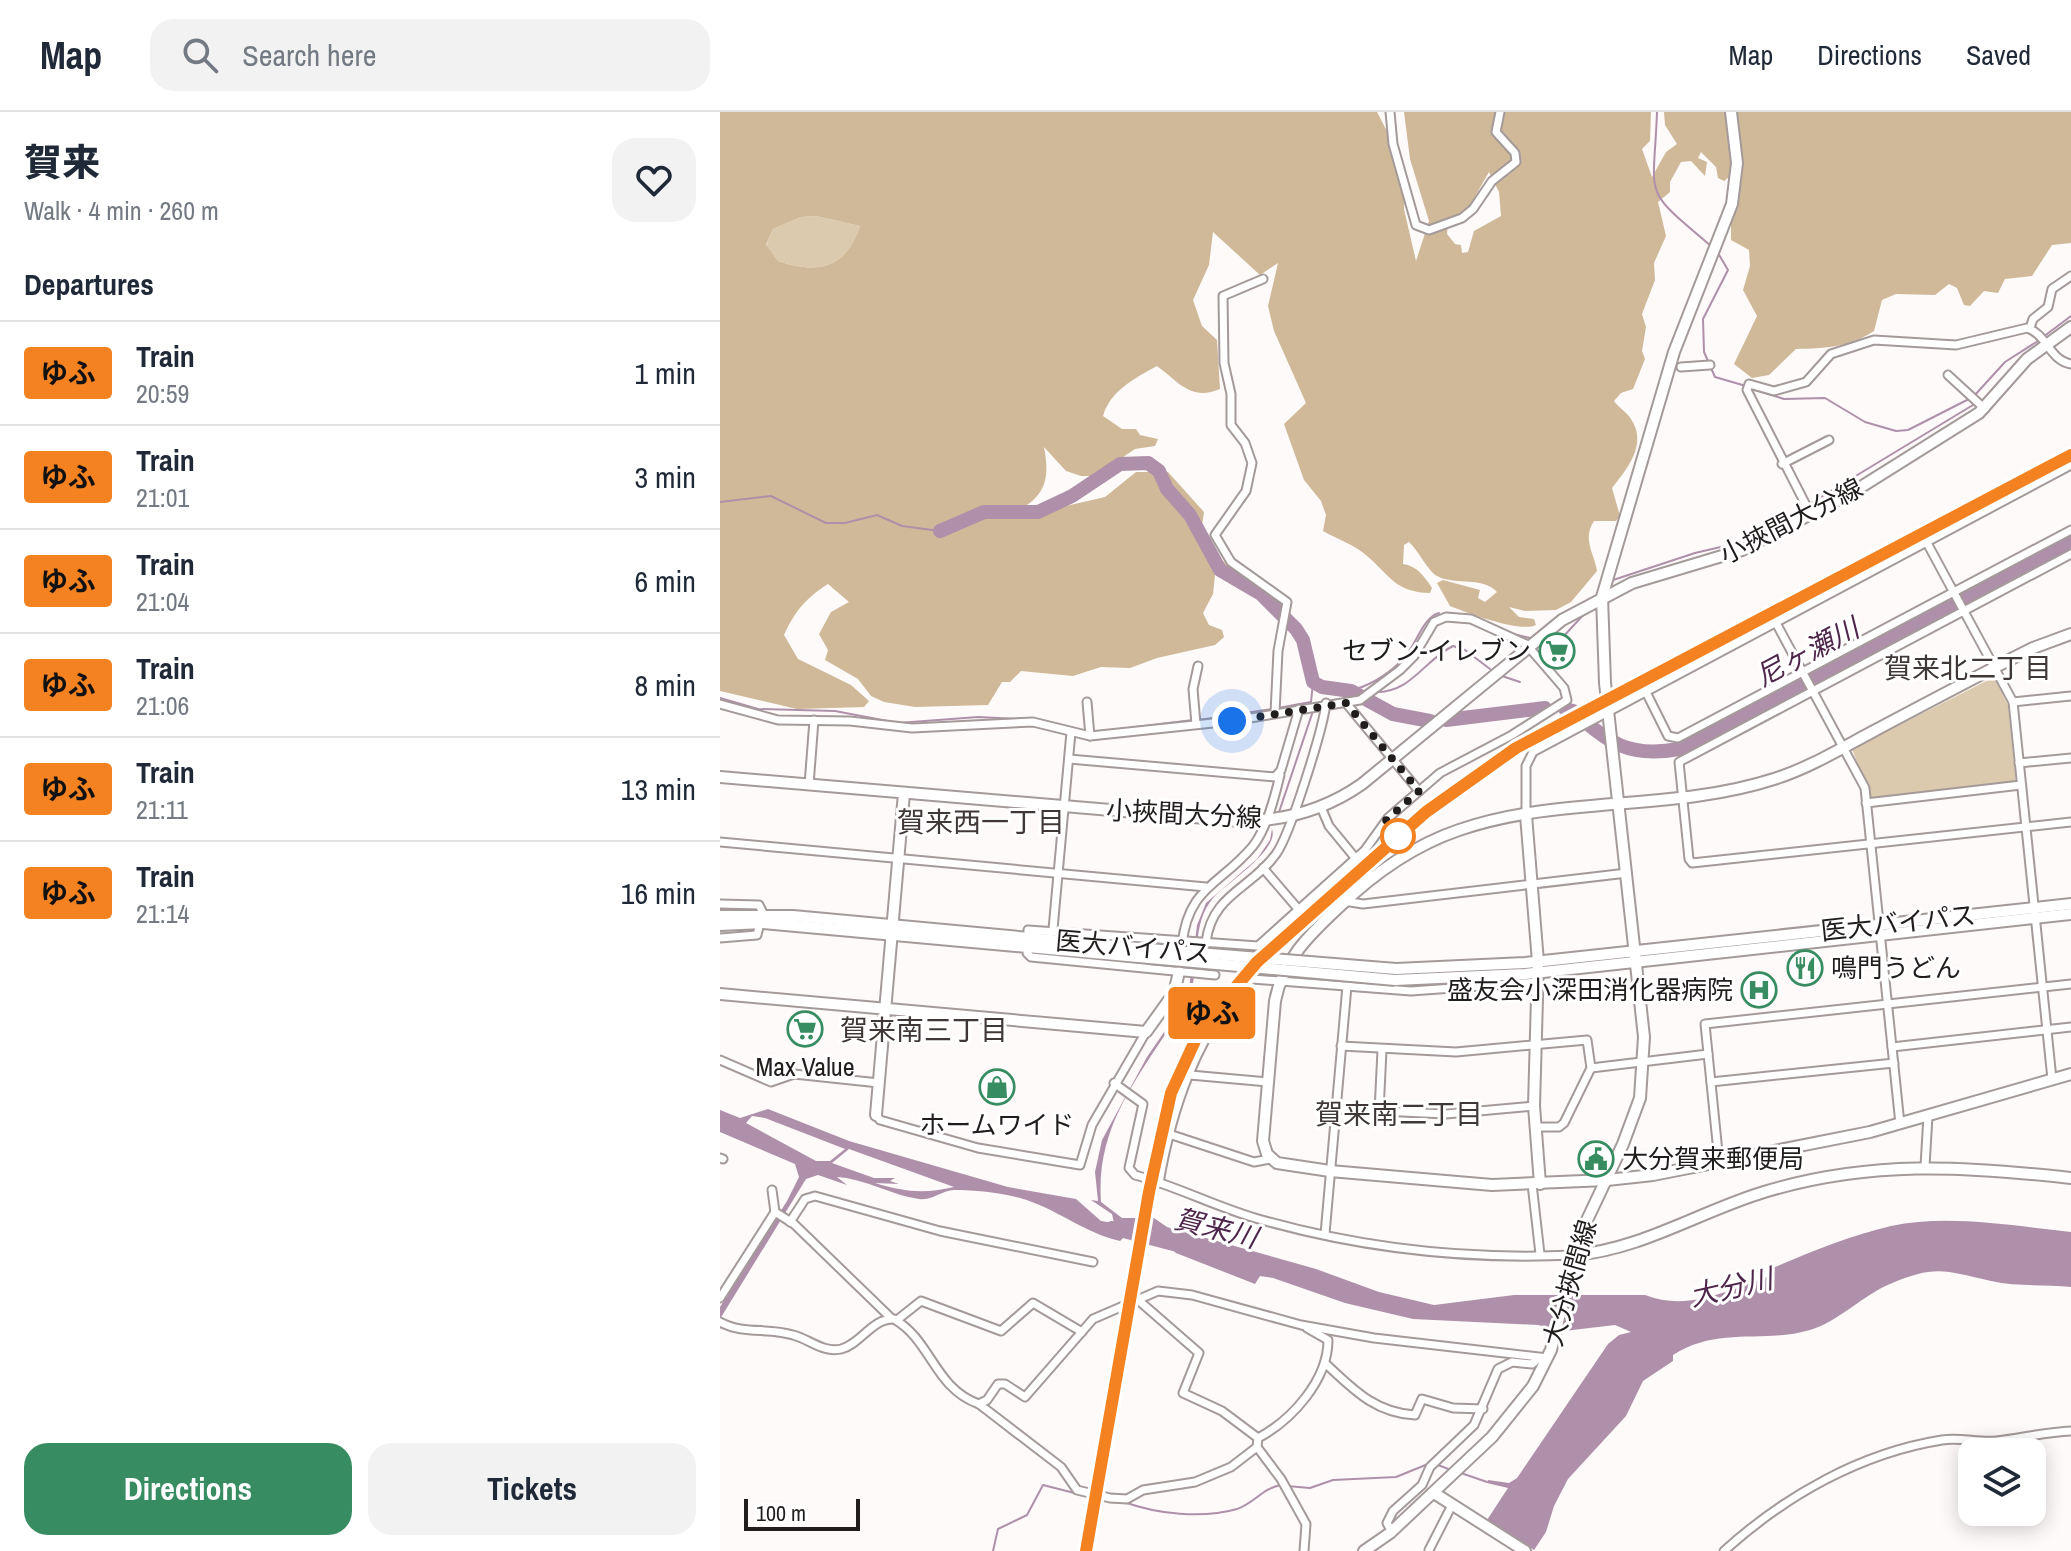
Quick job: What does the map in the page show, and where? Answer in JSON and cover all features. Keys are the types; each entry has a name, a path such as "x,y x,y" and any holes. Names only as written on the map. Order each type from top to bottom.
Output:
{"street":[{"path":"1390,112 1393,144 1416,225 1429,230 1450,225 1468,214 1492,181 1516,162 1515,153 1496,132 1500,112"},
{"name":"大分挾間線","path":"1364,1551 1392,1532 1509,1418 1546,1355 1579,1237 1637,1110 1644,1062 1636,956 1608,709 1602,597 1674,352 1732,204 1737,163 1731,112"},
{"path":"2030,328 2032,320 2048,307 2052,289 2071,276"},
{"path":"1263,279 1223,296 1224,363 1231,394 1231,425 1245,443 1252,463 1246,491 1215,535 1231,562 1280,594 1287,605 1277,661 1275,713"},
{"name":"小挾間大分線","path":"720,777 1065,807 1277,819 1321,807 1351,791 1562,620 1642,579 1732,554 1853,492 1982,406 2042,340 2071,327"},
{"path":"2030,328 2056,359 2071,364"},
{"path":"1810,513 1782,464 1748,387 1774,391 1806,382 1831,354 1874,340 1956,345 2030,328"},
{"path":"1681,367 1710,365"},
{"path":"1948,375 1973,394 1982,406"},
{"path":"1782,464 1829,440"},
{"path":"1540,1254 1534,1106 1538,972 1526,815 1528,755 1594,716 2071,465"},
{"path":"1645,690 1668,736 1675,739 2071,530"},
{"path":"1926,541 2013,702 2052,1079"},
{"path":"2071,554 1679,761 1689,859 1692,863 2071,822"},
{"path":"720,704 762,718 912,728 1033,722 1090,736 1360,700 1414,656 1434,622 1442,617 1471,619 1529,646 1564,688 1567,700 1512,735 1444,770 1383,823 1355,858 1258,946 1030,928 1027,943 1031,957 1215,975"},
{"path":"1775,621 1862,780 1900,1124"},
{"path":"1270,1159 1263,1141 1275,1001 1281,980 1302,942 1371,877 1450,833 1526,815 1724,793 1772,780 1844,747 1994,668 2071,634"},
{"path":"1196,724 1193,689 1198,666"},
{"path":"2013,702 2071,696"},
{"path":"1087,702 1090,736"},
{"path":"1346,703 1419,791"},
{"path":"904,793 876,1115 880,1120 964,1145 1045,1162 1080,1165 1092,1125 1114,1083 1172,998 1191,907 1206,887 1252,847 1277,819 1322,704"},
{"path":"1206,942 1208,923 1217,908 1279,850 1280,772 1304,708"},
{"path":"809,785 814,720"},
{"path":"1053,929 1071,732"},
{"path":"2019,763 2071,758"},
{"path":"1069,759 1273,777 1280,772"},
{"path":"1866,803 2021,785"},
{"path":"1321,807 1329,826 1371,877"},
{"path":"720,842 1199,883 1206,887"},
{"path":"1263,868 1299,910"},
{"path":"1344,901 1363,904 1627,873"},
{"path":"720,904 756,904 763,908 757,920 757,935 720,938"},
{"name":"医大バイパス","path":"725,916 1395,974 1538,972 1636,956 2035,913 2071,904"},
{"name":"医大バイパス","path":"2035,913 2071,914"},
{"path":"720,925 757,920"},
{"path":"1159,1183 1169,1134 1190,1075 1220,1021 1248,983 1258,977 1427,991 1538,972"},
{"path":"1719,1162 1705,1024 2071,984"},
{"path":"1325,1234 1347,986"},
{"path":"720,994 1146,1032"},
{"path":"1892,1047 2071,1027"},
{"path":"1341,1046 1456,1052 1587,1040 1591,1068 1563,1125 1535,1127"},
{"path":"1379,1112 1382,1050"},
{"path":"1591,1068 1708,1054"},
{"path":"720,1060 771,1082 794,1074 879,1083"},
{"path":"1711,1082 1894,1063"},
{"path":"1169,1134 1254,1162 1270,1159 1285,1166 1330,1171 1475,1184 1607,1180 1719,1162 1900,1124 2071,1074"},
{"path":"1190,1075 1268,1082"},
{"path":"1114,1083 1143,1104 1129,1168 1132,1173 1254,1217 1325,1234 1453,1254 1540,1254 1573,1260 1611,1249 1764,1191 1880,1168 1925,1166 2071,1178"},
{"path":"1336,1109 1446,1114 1534,1106"},
{"path":"1925,1166 1928,1116"},
{"path":"720,1298 775,1212 772,1190"},
{"path":"790,1222 805,1199 815,1196 965,1237 1093,1262"},
{"path":"775,1212 790,1222 930,1355 947,1385 979,1404 1061,1467 1077,1490 1110,1498 1127,1499 1143,1490 1195,1482 1231,1467 1258,1443 1305,1396 1326,1364 1328,1340 1301,1325"},
{"path":"979,1404 987,1400 998,1384 1005,1384 1020,1396 1028,1394 1099,1315 1158,1291 1192,1295 1301,1325 1398,1342 1546,1355"},
{"path":"1137,1299 1162,1317 1199,1353 1183,1393 1222,1411 1258,1443 1306,1524 1304,1551"},
{"path":"721,1323 741,1330 789,1333 836,1349 921,1301 1001,1331 1033,1303 1082,1332"},
{"path":"1392,1532 1387,1523 1391,1513 1422,1485 1430,1467 1474,1425 1498,1369 1512,1362 1532,1364 1546,1355"},
{"path":"1326,1364 1362,1398 1393,1412 1415,1415 1422,1399 1453,1408 1483,1409"},
{"path":"1724,1551 1793,1498 1856,1465 1894,1451 1945,1439 1995,1441 2071,1431"},
{"path":"1434,1493 1525,1551"},
{"path":"1429,1550 1454,1506"}],"shaded area":[{"path":"720,112 1377,112 1392,141 1405,187 1404,209 1416,261 1429,221 1410,159 1404,112 1651,112 1650,141 1642,149 1652,177 1666,152 1677,144 1665,125 1664,112 1733,112 1733,174 1724,181 1718,178 1716,167 1701,152 1698,158 1707,162 1705,176 1691,161 1681,162 1670,182 1670,192 1658,202 1666,236 1654,263 1655,280 1642,314 1646,327 1642,351 1645,359 1633,389 1621,393 1614,401 1631,419 1637,438 1634,456 1612,488 1620,516 1616,521 1594,521 1589,540 1597,571 1571,602 1556,610 1525,611 1509,607 1519,617 1534,619 1536,625 1507,624 1450,606 1437,583 1443,580 1480,590 1478,598 1485,602 1497,592 1484,584 1437,576 1409,542 1404,545 1403,564 1416,569 1423,576 1432,588 1430,593 1400,586 1362,552 1323,531 1326,515 1321,501 1304,480 1284,424 1306,403 1274,331 1268,306 1278,263 1260,275 1213,232 1209,265 1193,300 1202,326 1217,340 1220,389 1201,393 1193,391 1157,366 1140,375 1117,392 1103,416 1122,429 1136,429 1140,435 1158,439 1155,446 1135,449 1095,476 1066,471 1044,447 1045,481 1038,495 1024,507 1066,506 1105,497 1136,472 1168,472 1204,512 1200,541 1239,575 1215,575 1213,594 1203,613 1209,625 1222,630 1224,637 1215,645 1157,658 1130,668 1101,667 1073,676 1021,671 1010,682 1002,682 988,705 915,707 884,702 871,696 858,679 825,660 828,650 819,634 831,612 849,602 828,584 802,606 784,635 798,659 851,685 869,701 864,707 797,709 720,691","holes":["1489,172 1499,192 1501,216 1474,231 1468,252 1462,253 1461,245 1455,244 1447,234 1448,223 1469,207","816,216 860,226 847,251 839,259 818,267 778,261 766,245 773,229 801,217"]},
{"path":"1736,112 2071,112 2071,243 2052,245 2032,276 2005,279 1998,293 1984,291 1970,306 1964,305 1957,288 1949,284 1935,295 1896,294 1882,300 1874,331 1864,337 1836,346 1796,349 1769,375 1752,378 1734,364 1757,316 1743,290 1750,266 1749,250 1731,240 1731,214 1742,167"},
{"path":"816,216 860,226 847,251 839,259 818,267 778,261 766,246 773,229 801,217"},
{"path":"1994,677 2008,705 2016,783 1871,798 1852,749"},
{"path":"1272,829 1272,837 1268,847 1260,857 1220,891 1207,908 1199,931 1188,999 1129,1091 1110,1132 1101,1177 1101,1202 1122,1218 1154,1218 1167,1227 1316,1269 1379,1292 1434,1305 1514,1295 1645,1295 1661,1300 1692,1300 1723,1293 1770,1276 1768,1270 1859,1235 1891,1226 1935,1221 1981,1222 2071,1232 2071,1287 2011,1284 1951,1272 1930,1272 1880,1289 1831,1321 1810,1330 1775,1336 1724,1338 1690,1346 1673,1355 1673,1361 1643,1381 1626,1416 1568,1479 1554,1506 1546,1532 1534,1550 1487,1520 1508,1488 1487,1483 1488,1480 1509,1483 1517,1478 1608,1344 1619,1335 1631,1332 1615,1325 1564,1331 1538,1325 1413,1319 1345,1303 1273,1278 1260,1276 1255,1284 1176,1253 1152,1231 1134,1228 1120,1241 1094,1232 1033,1202 1011,1196 954,1190 919,1199 858,1181 837,1177 847,1185 818,1175 806,1179 720,1319 720,1307 799,1177 795,1164 720,1132 720,1110 740,1118 768,1109 849,1141 1008,1187 1076,1199 1101,1221 1114,1223 1112,1214 1091,1200 1098,1201 1095,1172 1102,1140 1147,1057 1188,997 1197,925 1206,903 1257,859 1270,840","holes":["752,1116 765,1118 845,1149 830,1161 816,1161 746,1123","849,1149 954,1187 914,1191 875,1183 899,1184 890,1181 895,1178 874,1178 832,1163"]}],"waterway":[{"path":"1657,112 1656,189 1672,212 1710,245"},
{"path":"1718,253 1728,270 1703,319 1704,352 1715,377 1746,386"},
{"path":"2043,337 2071,316"},
{"path":"1974,396 2005,362 2038,341"},
{"path":"1752,389 1784,399 1825,398 1865,422 1896,431 1908,430 1969,399"},
{"path":"1811,503 1973,405"},
{"name":"尼ヶ瀬川","path":"940,531 984,512 1038,512 1072,496 1120,464 1148,463 1159,471 1167,489 1190,515 1220,570 1261,594 1296,629 1303,640 1313,682 1322,687 1351,691 1393,714 1430,721"},
{"path":"720,502 771,496 826,523 845,523 877,515 902,526 940,531"},
{"path":"1610,581 1695,553 1742,542 1804,507"},
{"name":"尼ヶ瀬川","path":"1565,709 1573,711 1620,745 1646,751 1679,749 2071,541"},
{"path":"1547,639 1562,638 1586,612"},
{"path":"1356,689 1376,681 1399,663 1428,620 1439,613"},
{"path":"1513,634 1530,638"},
{"path":"1376,692 1399,687 1453,646 1465,650 1490,669"},
{"path":"1502,676 1520,682"},
{"path":"1278,708 1311,702 1313,682"},
{"name":"尼ヶ瀬川","path":"1351,691 1366,691"},
{"path":"720,698 758,709 835,711 898,723 978,717 1039,720"},
{"name":"尼ヶ瀬川","path":"1446,720 1545,708"},
{"path":"1199,720 1272,709"},
{"path":"1278,815 1313,711"},
{"path":"1104,731 1193,720"},
{"name":"賀来川","path":"1112,1228 1181,1246"},
{"path":"1287,1486 1310,1488 1333,1480 1396,1477 1428,1464"},
{"path":"1438,1465 1451,1470"},
{"path":"1461,1473 1487,1482"},
{"path":"993,1551 998,1529 1027,1515 1043,1485 1102,1500"},
{"path":"1124,1502 1165,1512 1209,1514 1237,1509 1281,1485"}],"railway":[{"path":"1086,1551 1149,1192 1171,1093 1201,1028 1257,962 1426,812 1516,748 2071,455"}],"train":[{"name":"ゆふ","path":"1086,1551 1149,1192 1171,1093 1201,1028 1257,962 1426,812 1469,779 1539,733 2071,455"}],"place":[{"name":"セブン-イレブン","path":"1557,651"},
{"name":"鳴門うどん","path":"1805,968"},
{"name":"盛友会小深田消化器病院","path":"1759,990"},
{"name":"Max Value","path":"805,1029"},
{"name":"ホームワイド","path":"997,1087"},
{"name":"大分賀来郵便局","path":"1596,1159"}],"district":[{"name":"賀来北二丁目","path":"1968,668"},
{"name":"賀来西一丁目","path":"981,822"},
{"name":"賀来南三丁目","path":"924,1030"},
{"name":"賀来南二丁目","path":"1399,1114"}],"route":[{"path":"1232,721 1326,703 1346,703 1419,791 1383,823 1398,836"}],"water label":[{"name":"大分川","path":"1731,1287"}]}
